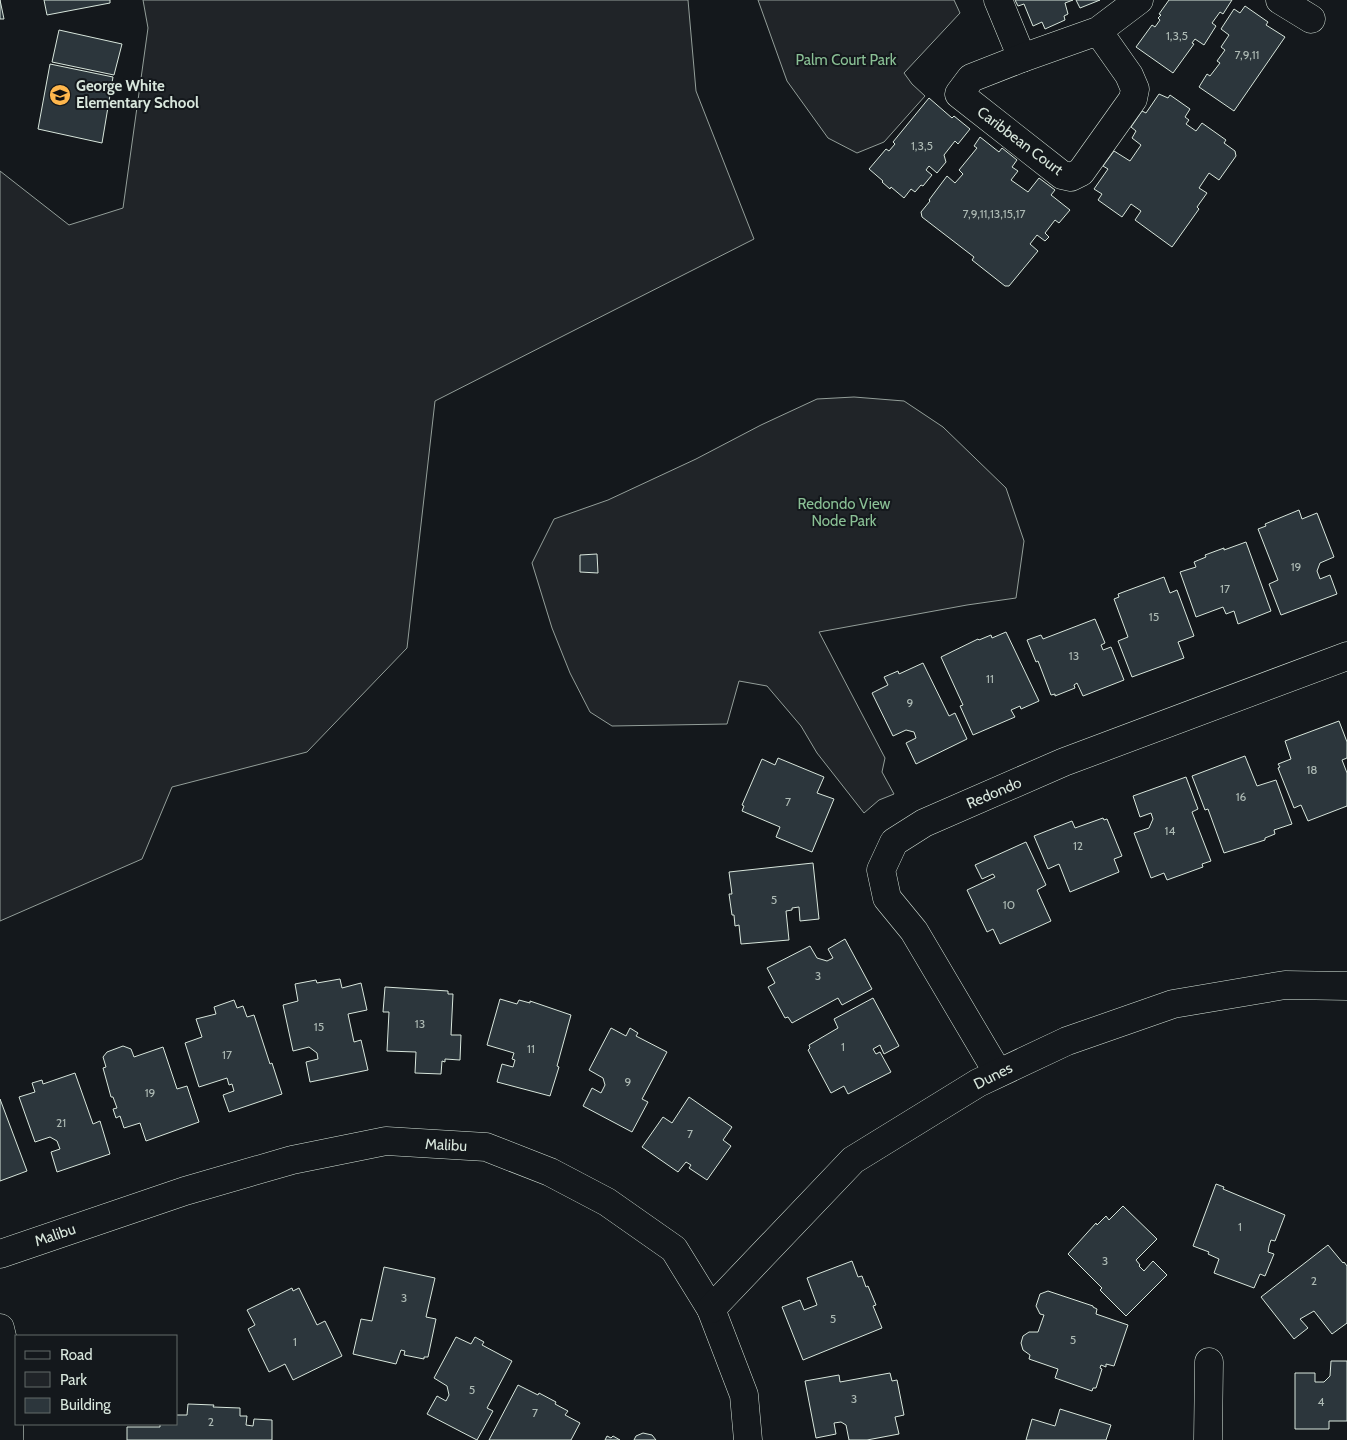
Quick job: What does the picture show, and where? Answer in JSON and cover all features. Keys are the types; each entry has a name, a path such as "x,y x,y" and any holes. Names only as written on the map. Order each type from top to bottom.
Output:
{"street":[{"path":"998,0 1022,58 1098,31 1139,0"},
{"path":"1280,0 1311,19"},
{"name":"Caribbean Court","path":"1022,58 971,78 959,94 1062,175 1071,177 1081,172 1133,99 1135,89 1129,76 1098,31"},
{"name":"Redondo","path":"998,1073 914,930 887,898 881,870 894,842 924,823 1064,762 1347,656"},
{"name":"Dunes","path":"711,1309 853,1160 978,1082 1067,1041 1173,1004 1285,985 1347,986"},
{"name":"Malibu","path":"0,1254 185,1191 292,1160 386,1141 486,1147 550,1172 607,1202 674,1250 711,1309 744,1395 748,1440"},
{"path":"0,1328 11,1374 9,1440"},
{"path":"1208,1440 1210,1362"}],"green space":[{"path":"143,0 688,0 696,91 754,239 435,401 407,648 307,752 172,787 142,859 0,921 0,171 69,225 123,208 148,28"},
{"name":"Palm Court Park","path":"758,0 954,0 960,13 904,73 912,84 925,96 884,142 857,153 828,138 787,81"},
{"name":"Redondo View Node Park","path":"854,397 904,401 943,427 1006,488 1024,541 1016,598 819,632 885,758 882,772 894,794 879,800 864,813 817,753 801,726 767,686 739,681 727,724 612,726 590,712 570,673 552,628 532,563 554,519 608,500 817,399"}],"building":[{"path":"0,0 4,19 0,19"},
{"path":"44,0 110,0 110,3 47,15"},
{"path":"1015,0 1073,0 1065,3 1068,14 1064,16 1065,20 1045,29 1042,22 1033,26 1024,4 1018,6"},
{"path":"1076,0 1100,0 1080,8"},
{"path":"1169,0 1232,0 1223,14 1220,12 1212,23 1216,26 1204,45 1195,39 1192,43 1194,44 1173,73 1136,47 1152,25 1155,27 1160,20 1158,18 1161,15 1159,14"},
{"path":"1245,6 1268,22 1266,25 1285,37 1234,111 1199,87 1207,74 1210,76 1220,63 1217,61 1225,50 1221,47 1229,35 1221,29 1234,9 1240,13"},
{"path":"59,30 122,44 114,75 52,62"},
{"path":"50,64 113,77 102,143 38,129"},
{"path":"1159,94 1168,98 1170,95 1190,109 1185,117 1189,120 1186,124 1196,131 1202,123 1226,140 1224,143 1235,151 1236,156 1219,180 1209,173 1199,188 1207,193 1197,207 1199,209 1172,247 1135,220 1141,211 1131,204 1122,217 1098,200 1102,194 1094,189 1108,169 1103,166 1114,151 1130,161 1141,145 1132,138 1136,131 1131,127 1142,111 1146,113"},
{"path":"929,98 952,118 954,116 970,129 958,144 955,141 944,155 946,162 937,173 929,166 926,170 932,175 923,186 921,185 915,192 911,189 904,198 891,187 890,189 869,169 886,149 889,151 895,144 893,142"},
{"path":"980,137 999,152 1002,148 1017,160 1012,167 1018,171 1011,180 1028,192 1039,178 1055,190 1051,195 1070,210 1059,223 1055,220 1045,233 1049,237 1045,241 1037,235 1030,244 1038,251 1009,286 1005,286 972,260 974,257 922,217 921,212 947,176 955,183 963,174 959,170 977,148 974,146"},
{"path":"1299,510 1302,519 1317,513 1334,557 1320,563 1317,571 1320,579 1330,575 1337,594 1281,615 1269,584 1278,580 1258,529 1266,526 1265,524"},
{"path":"1246,542 1271,611 1238,624 1234,611 1226,614 1223,607 1196,617 1180,572 1196,567 1194,562 1206,557 1205,555"},
{"path":"597,554 598,573 580,572 580,555"},
{"path":"1164,577 1170,593 1177,590 1194,636 1178,642 1184,658 1132,677 1118,641 1128,637 1114,599 1119,597 1118,594"},
{"path":"1095,619 1105,643 1101,645 1103,650 1111,647 1124,680 1083,696 1077,683 1074,685 1075,688 1055,696 1055,694 1051,695 1038,661 1036,662 1027,640 1041,635 1043,639"},
{"path":"1006,632 1039,701 1021,709 1020,706 1011,710 1015,717 973,735 960,706 963,705 941,657 978,639 991,635 992,638"},
{"path":"923,663 949,716 955,713 967,739 916,764 906,743 916,738 914,732 906,730 893,736 872,693 888,685 884,677 898,671 899,674"},
{"path":"1339,721 1347,742 1347,758 1342,760 1347,773 1347,806 1308,821 1301,805 1294,808 1278,768 1280,767 1278,764 1291,759 1285,741"},
{"path":"1245,756 1257,786 1276,780 1292,824 1274,830 1275,834 1265,838 1265,840 1224,853 1208,809 1205,810 1192,776"},
{"path":"778,758 824,777 817,793 834,799 812,852 776,837 780,827 742,811 744,806 742,805 762,759 775,765"},
{"path":"1186,777 1198,809 1192,812 1211,861 1202,864 1203,867 1167,880 1164,873 1151,878 1134,833 1149,828 1153,819 1151,813 1140,817 1133,796"},
{"path":"1103,818 1104,820 1107,819 1122,856 1114,859 1119,872 1070,892 1059,864 1048,869 1034,836 1072,821 1075,828"},
{"path":"1026,842 1046,885 1037,890 1051,921 1000,944 993,929 987,932 967,890 995,877 993,874 982,879 975,865"},
{"path":"813,863 819,919 800,921 799,907 792,908 792,910 786,911 789,940 741,944 739,925 735,926 734,915 732,915 729,894 732,894 729,872"},
{"path":"845,939 872,989 842,1005 838,998 792,1023 788,1017 785,1018 768,987 775,983 767,968 810,946 817,958 827,961 833,958 828,949"},
{"path":"340,979 342,988 361,983 367,1010 348,1014 354,1042 361,1040 368,1070 310,1082 306,1062 318,1059 317,1053 309,1047 293,1051 283,1005 298,1001 295,984 316,980 317,983"},
{"path":"385,987 448,991 448,994 453,994 451,1035 461,1035 460,1060 445,1059 445,1062 442,1061 441,1074 415,1073 416,1052 387,1051 389,1012 383,1012"},
{"path":"873,998 899,1046 884,1054 880,1045 873,1049 876,1054 880,1052 891,1072 848,1094 844,1086 831,1093 808,1050 810,1048 809,1045 838,1028 834,1019"},
{"path":"500,999 517,1004 519,1000 530,1003 530,1001 571,1015 550,1096 497,1082 502,1064 513,1067 515,1060 512,1059 514,1053 487,1045"},
{"path":"234,1000 237,1008 243,1006 247,1017 254,1015 282,1094 229,1112 223,1095 234,1091 232,1084 229,1085 227,1078 199,1087 185,1043 202,1037 196,1019 216,1014 214,1007"},
{"path":"611,1028 626,1036 630,1028 638,1033 636,1036 667,1052 642,1099 648,1102 632,1132 583,1106 592,1088 601,1093 605,1085 603,1078 589,1070"},
{"path":"123,1046 131,1049 134,1057 163,1047 177,1089 187,1086 199,1122 146,1141 140,1123 124,1128 120,1116 116,1118 113,1109 117,1108 113,1097 111,1097 103,1068 106,1067 103,1057 107,1052"},
{"path":"75,1073 93,1124 100,1121 110,1154 57,1172 51,1152 60,1149 57,1141 50,1137 35,1142 19,1097 35,1092 32,1083 42,1080 43,1084"},
{"path":"689,1097 732,1127 723,1140 731,1146 707,1180 689,1168 691,1165 686,1162 678,1172 642,1147 663,1117 672,1123"},
{"path":"0,1099 27,1171 0,1181"},
{"path":"1216,1184 1224,1187 1223,1189 1285,1215 1275,1241 1271,1240 1269,1246 1268,1252 1274,1254 1265,1276 1260,1274 1254,1288 1214,1273 1219,1259 1208,1254 1209,1252 1193,1246"},
{"path":"1123,1206 1157,1239 1136,1260 1139,1266 1144,1271 1153,1261 1167,1275 1126,1316 1100,1290 1102,1288 1068,1254 1096,1223 1097,1225 1106,1216 1109,1220"},
{"path":"1328,1245 1347,1266 1347,1323 1332,1334 1314,1311 1300,1319 1308,1328 1294,1339 1261,1297"},
{"path":"852,1261 858,1277 862,1276 866,1287 868,1286 876,1305 873,1306 882,1328 803,1360 782,1307 800,1300 804,1310 817,1305 807,1278"},
{"path":"384,1267 435,1278 426,1317 436,1319 428,1357 424,1357 424,1359 404,1355 405,1351 401,1350 396,1364 353,1354 361,1319 372,1321"},
{"path":"292,1288 293,1291 299,1288 317,1325 325,1321 342,1356 293,1380 285,1364 269,1372 248,1329 255,1325 247,1310"},
{"path":"1048,1291 1093,1306 1097,1309 1096,1314 1128,1325 1114,1366 1106,1364 1106,1367 1101,1365 1100,1368 1102,1369 1096,1388 1093,1388 1092,1391 1055,1378 1058,1369 1029,1359 1030,1355 1023,1350 1021,1343 1023,1336 1029,1332 1038,1332 1044,1315 1040,1314 1036,1306 1040,1294"},
{"path":"456,1337 471,1344 475,1337 484,1342 482,1345 512,1361 487,1408 493,1411 477,1440 427,1414 437,1396 446,1401 449,1395 447,1386 434,1378"},
{"path":"1331,1361 1347,1361 1347,1421 1329,1421 1329,1429 1295,1429 1295,1373 1315,1373 1315,1382 1324,1382 1330,1376"},
{"path":"890,1373 892,1381 897,1380 904,1415 895,1417 899,1434 867,1440 849,1440 846,1425 841,1422 834,1423 836,1434 816,1438 805,1381 839,1375 840,1382"},
{"path":"518,1385 556,1402 555,1404 568,1411 565,1415 580,1423 571,1440 489,1440"},
{"path":"188,1404 240,1408 240,1416 247,1416 246,1425 253,1426 254,1419 272,1420 272,1440 127,1440 127,1427 178,1425 178,1415 187,1415"},
{"path":"1060,1409 1111,1425 1106,1440 1026,1440 1032,1419 1055,1426"},
{"path":"643,1433 652,1435 656,1440 634,1440 636,1436"},
{"path":"607,1436 611,1438 613,1436 620,1440 605,1440"}],"place":[{"name":"George White Elementary School","path":"60,95"}]}
